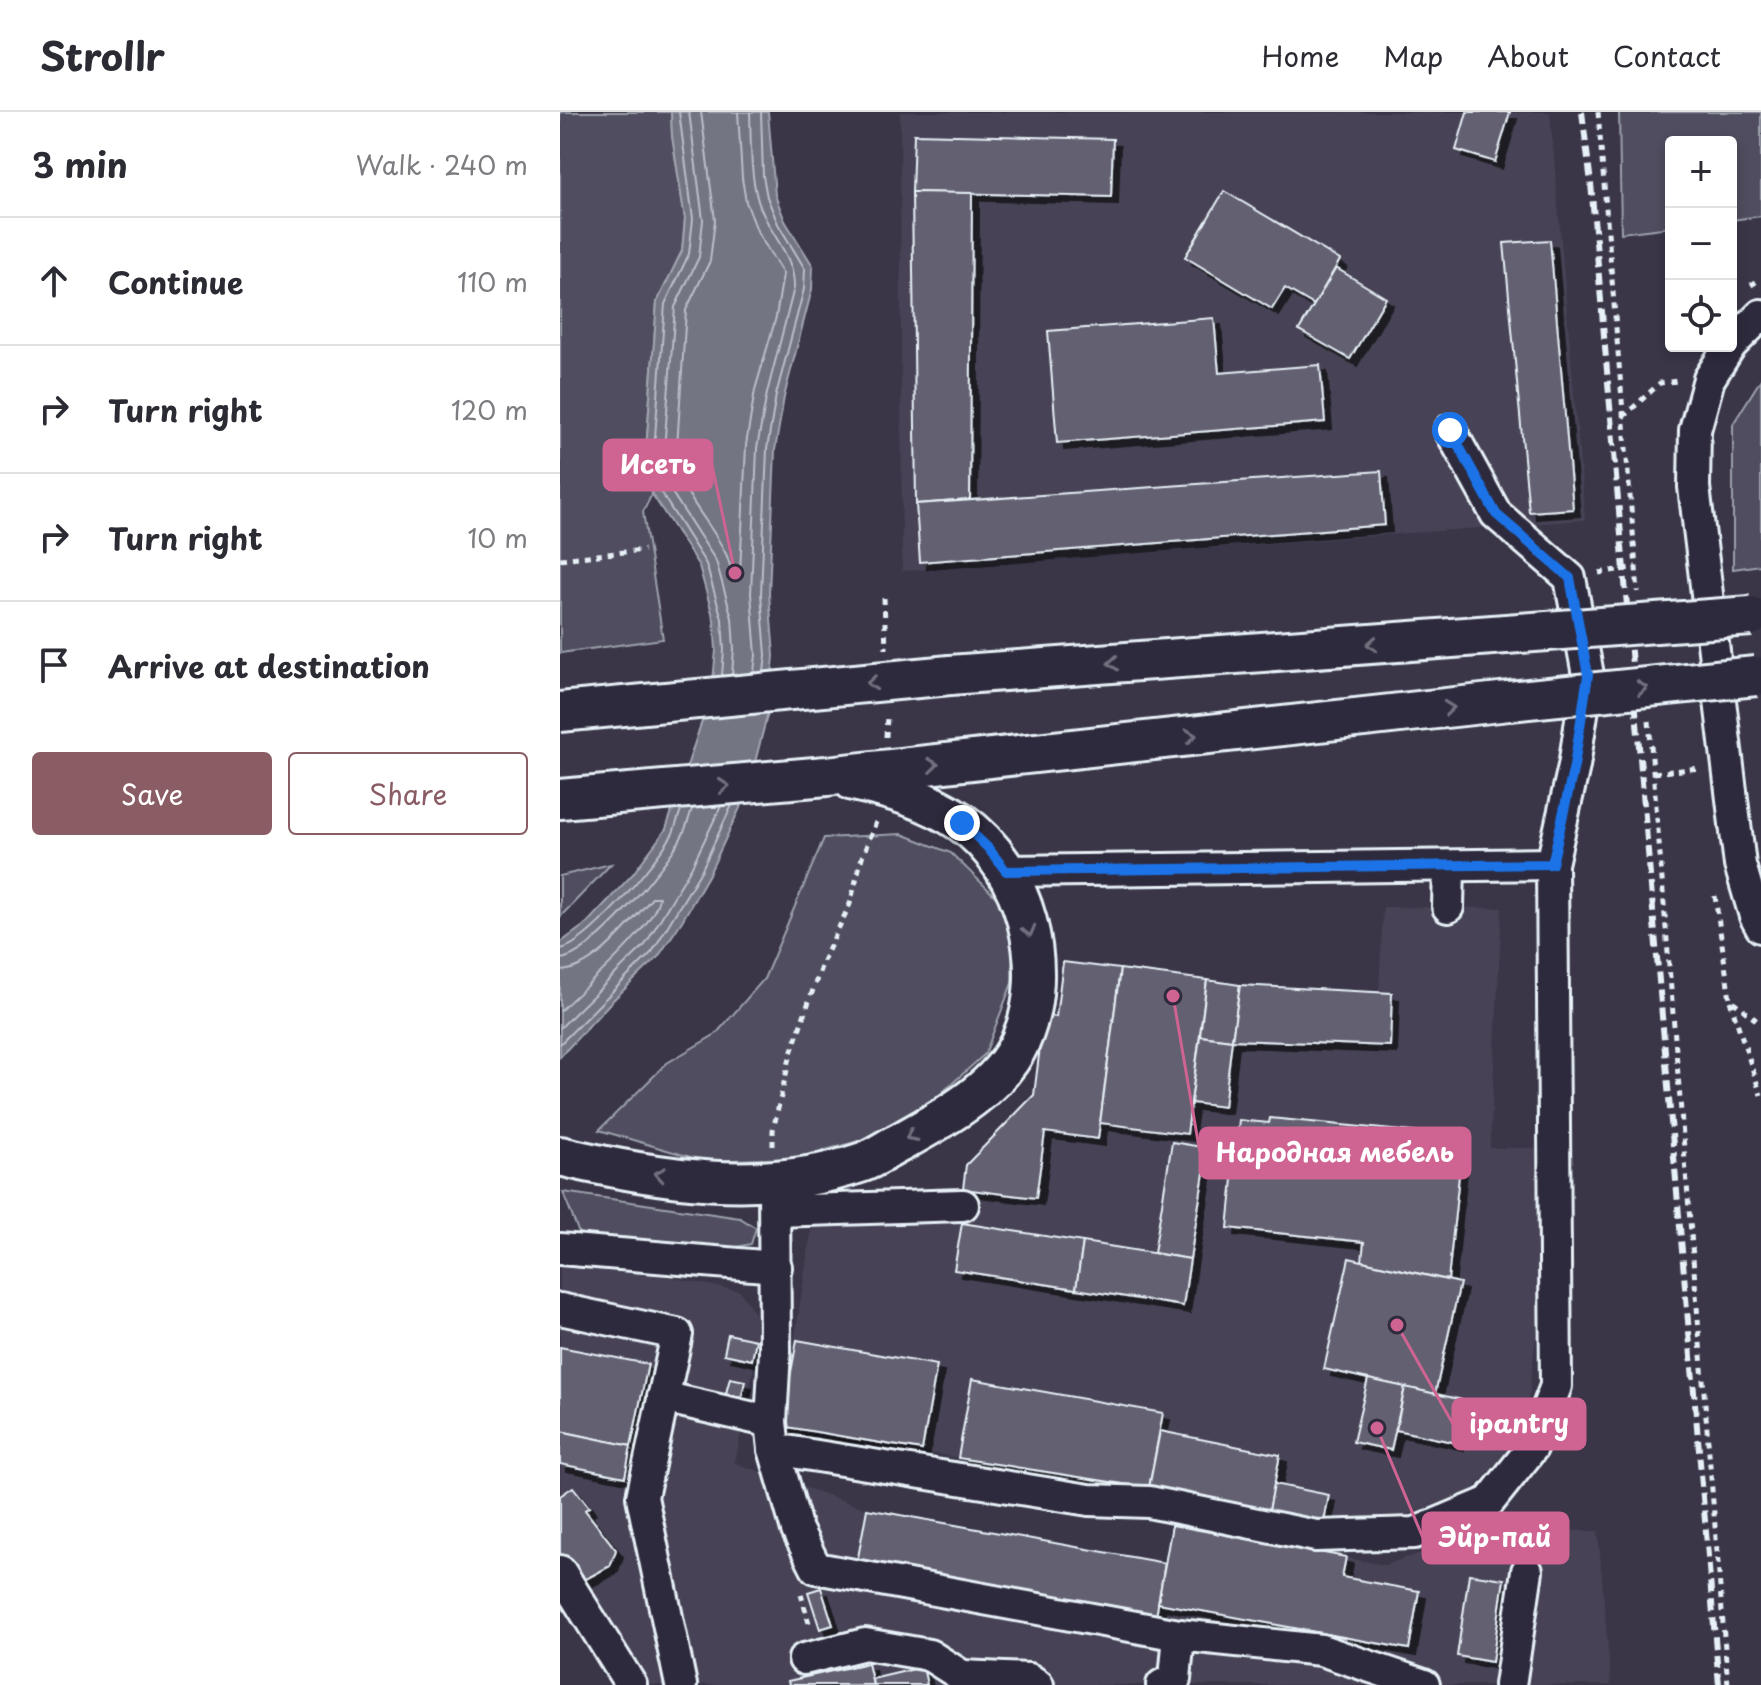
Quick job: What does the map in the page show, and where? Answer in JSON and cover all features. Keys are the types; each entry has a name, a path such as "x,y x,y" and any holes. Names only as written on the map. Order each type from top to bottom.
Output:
{"main road":[{"path":"560,712 950,675 1756,616"},
{"path":"560,799 827,776 1758,676"},
{"path":"560,699 601,708"},
{"path":"569,1158 774,1196 818,1174 862,1163 928,1127 981,1090 1005,1067 1021,1042 1035,984 1032,945 1023,908 1006,871 962,823 920,801 882,787 827,776"},
{"path":"560,826 646,794"}],"street":[{"path":"1737,339 1761,315"},
{"path":"1726,352 1709,379 1695,430 1694,487 1740,865 1761,927"},
{"path":"663,1397 772,1435 1089,1500 1149,1502 1316,1536 1415,1533 1489,1502 1532,1448 1556,1386 1552,864 1574,766 1588,675 1570,578 1496,514 1450,430"},
{"path":"1006,871 1552,864"},
{"path":"1448,907 1449,866"},
{"path":"963,1205 774,1196 776,1267 772,1435 797,1530 816,1568 1179,1635 1321,1650 1424,1685"},
{"path":"560,1249 776,1267"},
{"path":"560,1309 677,1334 642,1497 681,1685"},
{"path":"560,1571 631,1685"},
{"path":"1510,1685 1527,1571"},
{"path":"1162,1685 1175,1679 1179,1635"},
{"path":"804,1659 865,1644 929,1655 962,1676 1029,1679 1038,1685"}],"path":[{"path":"1598,112 1638,599"},
{"path":"1623,417 1660,383 1677,381"},
{"path":"560,559 644,550"},
{"path":"1570,578 1636,567"},
{"path":"884,598 886,663"},
{"path":"774,1196 773,1130 791,1053 823,961 850,904 862,857 879,815 887,706"},
{"path":"1648,710 1728,1685"},
{"path":"1654,773 1701,768 1726,761"},
{"path":"1730,999 1761,1095"}],"shaded area":[{"path":"560,112 671,112 685,218 682,251 657,302 645,464 652,494 643,512 663,639 560,653"},
{"path":"900,112 1550,112 1585,520 902,571"},
{"path":"1619,112 1761,112 1761,216 1737,219 1737,136 1665,136 1665,228 1621,233"},
{"path":"1761,379 1761,565 1733,569 1733,424"},
{"path":"902,834 951,853 997,898 1013,937 1012,983 985,1054 936,1098 874,1137 795,1158 704,1161 599,1130 667,1063 716,1034 764,979 824,838"},
{"path":"611,864 560,917 560,876"},
{"path":"1383,907 1502,908 1490,1148 1539,1148 1538,1321 1525,1430 1473,1490 1378,1526 1324,1522 1149,1488 781,1426 812,1226 962,1223 966,1165 1034,1095 1044,1015 1056,1016 1063,962 1240,985 1379,992"},
{"path":"563,1192 740,1218 756,1228 751,1244 717,1251 580,1236"},
{"path":"566,1257 740,1291 762,1324 735,1463 867,1509 1165,1563 1172,1525 1385,1565 1492,1529 1598,1531 1611,1685 634,1685 560,1566 560,1259"}],"water":[{"path":"671,112 768,112 775,195 785,221 813,266 812,289 784,397 775,450 769,594 774,656 769,708 747,793 709,874 682,921 658,957 560,1057 560,943 586,924 632,875 666,829 712,691 716,650 714,620 699,566 652,494 645,464 657,302 682,251 685,219"}],"building":[{"path":"1467,112 1510,112 1495,162 1456,150"},
{"path":"914,134 1113,139 1111,197 912,192"},
{"path":"1224,191 1340,260 1314,305 1285,288 1272,309 1185,257"},
{"path":"912,192 972,193 970,500 916,504"},
{"path":"1550,240 1573,509 1529,512 1504,243"},
{"path":"1336,268 1386,298 1350,359 1299,330"},
{"path":"1214,318 1219,373 1320,365 1325,422 1057,443 1048,331"},
{"path":"1381,471 1385,525 920,562 916,504"},
{"path":"1063,962 1120,969 1098,1139 1045,1132 1036,1198 963,1189 966,1165 1034,1095 1044,1015 1056,1017"},
{"path":"1120,969 1207,980 1187,1134 1100,1123"},
{"path":"1207,980 1240,985 1232,1040 1200,1036"},
{"path":"1240,985 1392,993 1390,1046 1232,1040"},
{"path":"1200,1036 1232,1040 1224,1107 1191,1103"},
{"path":"1270,1118 1463,1137 1448,1280 1362,1261 1364,1242 1228,1228 1239,1120 1269,1123"},
{"path":"1172,1142 1208,1148 1190,1259 1154,1253"},
{"path":"962,1223 1083,1242 1076,1289 954,1270"},
{"path":"1083,1242 1190,1259 1183,1306 1076,1289"},
{"path":"1349,1258 1460,1283 1435,1394 1324,1369"},
{"path":"728,1334 756,1340 752,1360 724,1354"},
{"path":"797,1340 937,1365 922,1450 781,1426"},
{"path":"560,1347 648,1364 631,1446 560,1431"},
{"path":"730,1378 745,1381 741,1400 725,1397"},
{"path":"972,1379 1163,1413 1149,1488 958,1458"},
{"path":"1368,1379 1405,1387 1391,1450 1353,1442"},
{"path":"1405,1387 1467,1401 1457,1443 1396,1430"},
{"path":"560,1431 631,1446 625,1477 560,1464"},
{"path":"1160,1431 1280,1455 1269,1511 1149,1488"},
{"path":"1274,1484 1329,1495 1324,1522 1269,1511"},
{"path":"573,1487 589,1507 585,1510 616,1550 610,1566 573,1586 560,1566 560,1496"},
{"path":"867,1509 1165,1563 1156,1617 857,1563"},
{"path":"1172,1525 1346,1557 1342,1577 1419,1591 1409,1649 1158,1603"},
{"path":"1469,1574 1504,1579 1492,1662 1457,1656"},
{"path":"821,1588 833,1625 820,1629 808,1592"},
{"path":"868,1663 873,1685 789,1685 788,1681"},
{"path":"923,1667 927,1685 873,1685 872,1679"}],"railway":[{"path":"1582,112 1591,183 1719,1685"}],"place":[{"name":"Исеть","path":"735,573"},
{"name":"Народная мебель","path":"1173,996"},
{"name":"ipantry","path":"1397,1325"},
{"name":"Эйр-пай","path":"1377,1428"}],"route":[{"path":"962,823 1006,871 1552,864 1574,766 1588,675 1570,578 1496,514 1450,430"}]}
